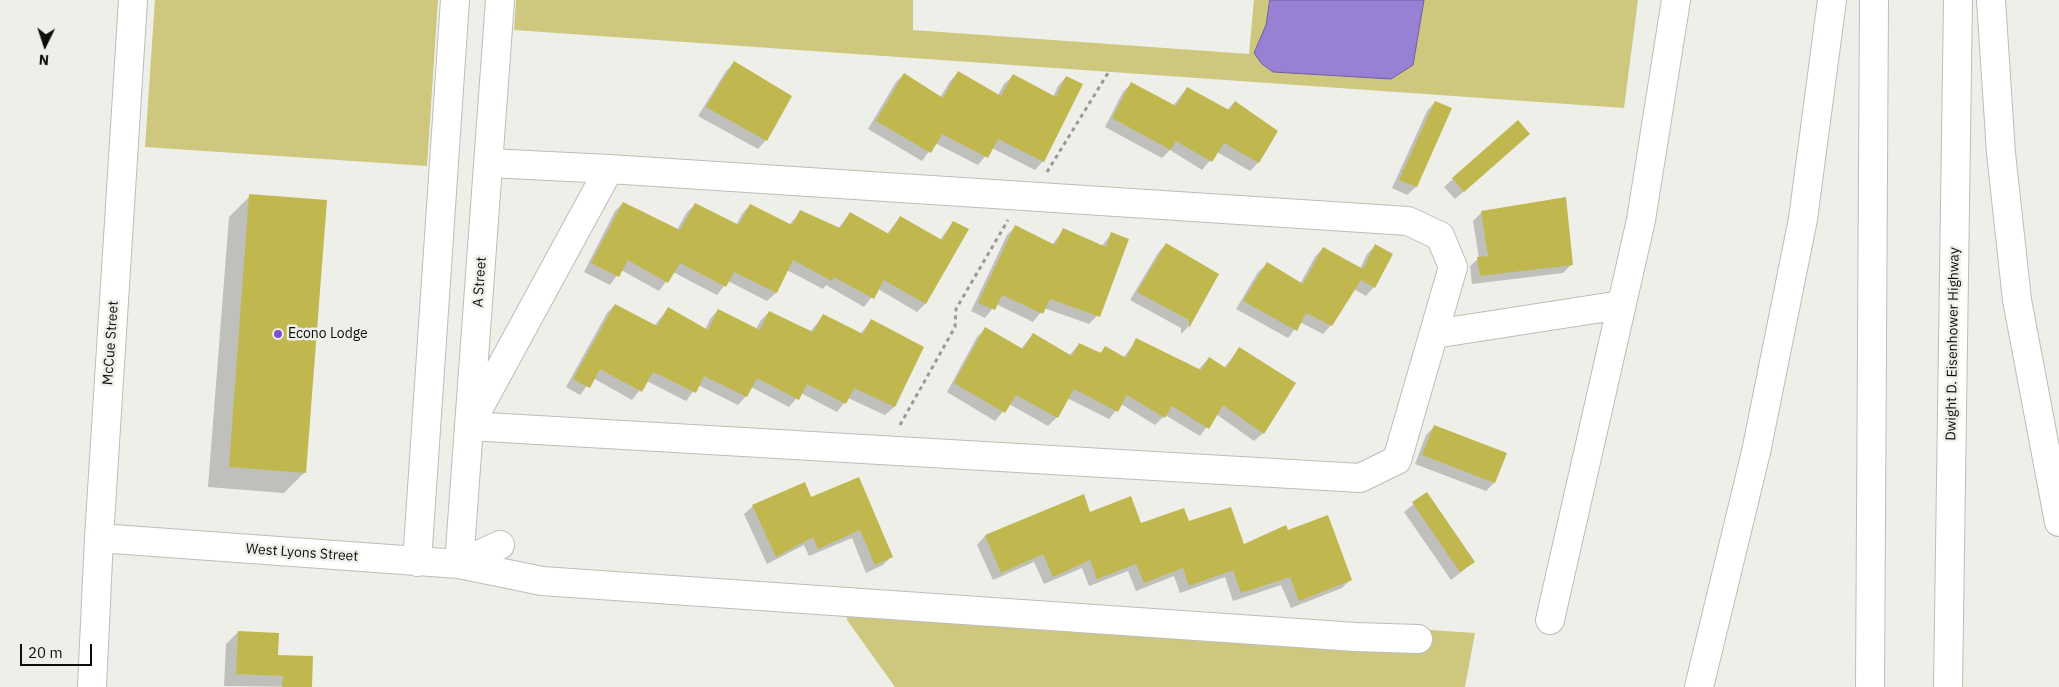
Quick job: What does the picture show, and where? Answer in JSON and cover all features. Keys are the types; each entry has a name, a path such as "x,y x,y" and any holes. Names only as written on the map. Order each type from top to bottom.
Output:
{"main road":[{"name":"McCue Street","path":"92,687 99,538 133,0"},
{"path":"417,562 455,0"},
{"name":"A Street","path":"459,564 500,0"},
{"path":"1550,620 1641,220 1676,0"},
{"path":"1699,687 1756,452 1801,229 1832,0"},
{"path":"1870,687 1874,0"},
{"name":"Dwight D. Eisenhower Highway","path":"1948,687 1958,0"},
{"path":"1991,0 2001,153 2017,300 2059,522"},
{"path":"489,163 608,169 1408,221 1440,236 1453,267 1397,460 1360,478 469,426 608,169"},
{"path":"1434,334 1621,305"},
{"name":"West Lyons Street","path":"99,538 459,564 500,546"},
{"path":"459,564 542,581 1356,637 1418,639"}],"path":[{"path":"885,450 955,327 956,309 1011,216 1043,178 1108,73"}],"shaded area":[{"path":"155,0 438,0 427,166 145,147"},
{"path":"516,0 913,0 913,30 1249,54 1254,0 1270,0 1266,25 1254,53 1262,64 1273,72 1353,77 1413,65 1424,0 1638,0 1624,108 514,30"},
{"path":"1270,0 1424,0 1413,65 1391,79 1273,72 1262,64 1254,53 1266,25"},
{"path":"848,591 1475,633 1465,687 895,687 847,620"}],"building":[{"path":"734,61 792,96 767,141 706,107"},
{"path":"958,71 1001,96 1013,74 1056,97 1066,76 1083,84 1044,162 998,139 988,158 942,134 931,153 876,121 904,73 943,98"},
{"path":"1131,82 1176,106 1187,87 1229,110 1235,101 1278,131 1259,163 1224,143 1212,162 1176,141 1171,150 1112,118"},
{"path":"1435,101 1452,108 1417,187 1399,180"},
{"path":"1518,120 1530,134 1464,192 1452,178"},
{"name":"Econo Lodge","path":"249,194 327,200 306,473 229,467"},
{"path":"1566,197 1573,265 1480,276 1477,257 1488,256 1481,211"},
{"path":"623,202 680,230 695,203 739,225 750,204 792,225 800,210 840,228 850,212 889,234 900,216 942,240 953,221 969,229 926,304 884,280 874,299 834,277 832,281 793,260 777,293 734,272 726,287 680,263 668,283 628,260 619,277 591,263"},
{"path":"1015,225 1055,245 1063,228 1106,247 1111,232 1129,239 1100,317 1050,299 1043,314 1002,295 995,310 978,303"},
{"path":"1166,243 1219,274 1189,328 1189,320 1137,292"},
{"path":"1375,244 1393,254 1375,288 1361,280 1332,326 1306,313 1297,331 1243,301 1267,262 1303,284 1323,247 1363,269"},
{"path":"615,304 657,326 668,307 708,330 718,309 760,330 769,311 813,332 823,314 863,334 871,319 924,347 895,407 854,388 846,404 807,384 799,400 757,378 747,397 704,376 696,393 653,372 642,392 600,369 590,388 573,379"},
{"path":"985,327 1023,349 1033,333 1072,356 1079,343 1101,353 1105,346 1126,358 1136,338 1201,370 1209,357 1226,368 1239,347 1296,383 1264,434 1223,405 1209,429 1172,406 1165,418 1127,395 1118,412 1074,389 1058,418 1016,395 1005,413 954,383"},
{"path":"1434,425 1507,453 1495,483 1422,455"},
{"path":"859,477 893,557 875,565 860,530 818,549 813,537 776,557 752,505 805,482 811,497"},
{"path":"1427,492 1475,562 1460,572 1412,502"},
{"path":"1084,494 1090,512 1131,496 1141,523 1184,508 1189,521 1231,507 1244,544 1286,525 1288,530 1328,515 1352,580 1299,601 1290,577 1241,593 1233,570 1189,586 1183,568 1144,583 1136,564 1097,579 1090,560 1053,577 1043,554 1001,573 985,535"},
{"path":"238,631 279,633 278,655 313,656 312,687 282,687 283,676 236,674"}],"place":[{"name":"Econo Lodge","path":"278,334"}]}
